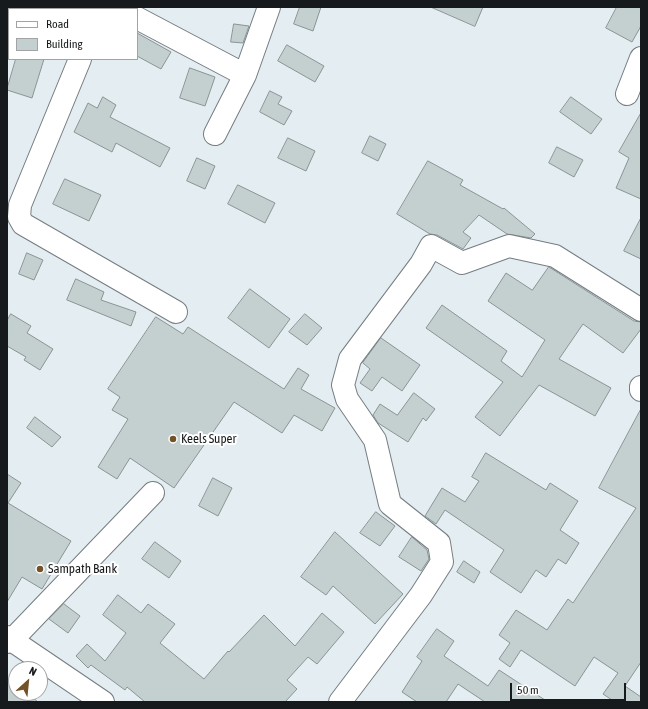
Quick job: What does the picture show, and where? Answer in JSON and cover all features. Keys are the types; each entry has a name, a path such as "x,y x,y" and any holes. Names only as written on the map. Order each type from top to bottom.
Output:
{"main road":[{"path":"215,134 245,75 269,7"},
{"path":"138,19 245,75"},
{"path":"627,94 641,58"},
{"path":"80,60 20,205 20,216 23,224 176,312"},
{"path":"340,702 421,595 442,562 439,543 390,504 375,440 347,399 343,385 350,359 421,264 430,246 462,263 510,246 555,256 641,310"},
{"path":"103,702 9,639 154,493"}],"building":[{"path":"300,7 321,7 313,31 294,24"},
{"path":"431,7 483,7 475,26"},
{"path":"617,7 641,7 641,26 632,42 606,28"},
{"path":"234,24 249,26 243,43 231,42"},
{"path":"138,34 171,52 161,69 138,57"},
{"path":"287,45 324,66 315,82 278,61"},
{"path":"16,60 44,60 32,98 7,90"},
{"path":"190,68 215,77 205,106 180,98"},
{"path":"270,91 282,97 278,104 292,111 284,125 260,112"},
{"path":"103,97 116,105 110,117 170,148 160,167 116,143 112,152 74,132 88,103 97,108"},
{"path":"571,97 602,119 591,134 560,112"},
{"path":"641,113 641,199 616,188 629,158 619,152"},
{"path":"370,136 386,144 378,161 362,153"},
{"path":"288,138 315,151 306,171 278,158"},
{"path":"557,147 583,160 574,177 549,163"},
{"path":"197,158 215,166 205,189 187,181"},
{"path":"428,161 463,180 460,185 503,209 504,208 535,234 531,238 507,234 479,215 463,232 471,238 463,249 437,235 430,234 397,214"},
{"path":"65,179 101,195 89,221 53,204"},
{"path":"238,185 275,203 265,223 228,204"},
{"path":"641,218 641,259 624,251"},
{"path":"27,253 43,260 34,280 19,274"},
{"path":"549,267 634,321 641,322 641,329 623,353 583,324 559,359 611,388 595,416 539,385 500,436 475,417 503,382 426,328 442,305 507,351 501,361 522,377 545,340 488,301 506,273 532,290"},
{"path":"76,279 104,292 101,300 136,312 131,326 67,300"},
{"path":"250,289 290,319 269,348 228,318"},
{"path":"11,314 31,326 27,333 53,349 40,370 24,360 26,357 7,346 7,321"},
{"path":"305,314 322,328 307,345 289,332"},
{"path":"156,317 183,334 188,327 284,389 298,368 309,375 301,389 335,408 322,431 294,415 282,433 234,402 174,488 130,458 117,479 98,467 128,419 112,410 120,397 108,389"},
{"path":"381,338 420,365 402,391 382,377 372,391 360,383 370,369 363,363"},
{"path":"414,393 435,409 426,421 423,418 408,442 378,423 373,415 380,404 397,415"},
{"path":"641,409 641,662 625,686 641,697 641,702 615,702 603,694 618,673 594,657 575,686 521,650 510,667 499,659 510,643 499,635 516,610 547,630 568,599 573,603 636,508 599,488"},
{"path":"35,417 61,437 52,447 27,428"},
{"path":"486,453 546,490 550,483 578,501 560,530 579,543 566,564 558,559 546,577 536,570 521,593 490,572 504,550 445,510 436,524 425,516 442,488 465,502 479,481 472,477"},
{"path":"7,474 21,483 8,503 71,541 42,589 22,577 7,602"},
{"path":"213,478 232,488 218,516 199,506"},
{"path":"376,512 395,526 380,546 360,533"},
{"path":"335,532 403,594 375,624 333,586 326,595 301,577"},
{"path":"412,537 427,550 429,559 421,571 399,557"},
{"path":"155,542 181,561 169,578 142,559"},
{"path":"464,561 480,572 474,583 457,572"},
{"path":"118,595 141,613 148,604 175,624 160,643 204,679 228,651 229,652 264,615 295,646 322,613 344,632 317,664 308,657 287,680 297,689 285,702 145,702 127,687 125,690 91,665 88,668 76,656 87,644 105,661 126,633 103,615"},
{"path":"64,604 80,616 68,633 49,619"},
{"path":"437,629 454,641 444,656 488,686 499,670 548,702 485,702 458,684 446,702 417,702 402,692 422,661 417,657"},
{"path":"7,678 8,701 38,702 7,702"}],"place":[{"name":"Keels Super","path":"173,439"},
{"name":"Sampath Bank","path":"40,569"}]}
